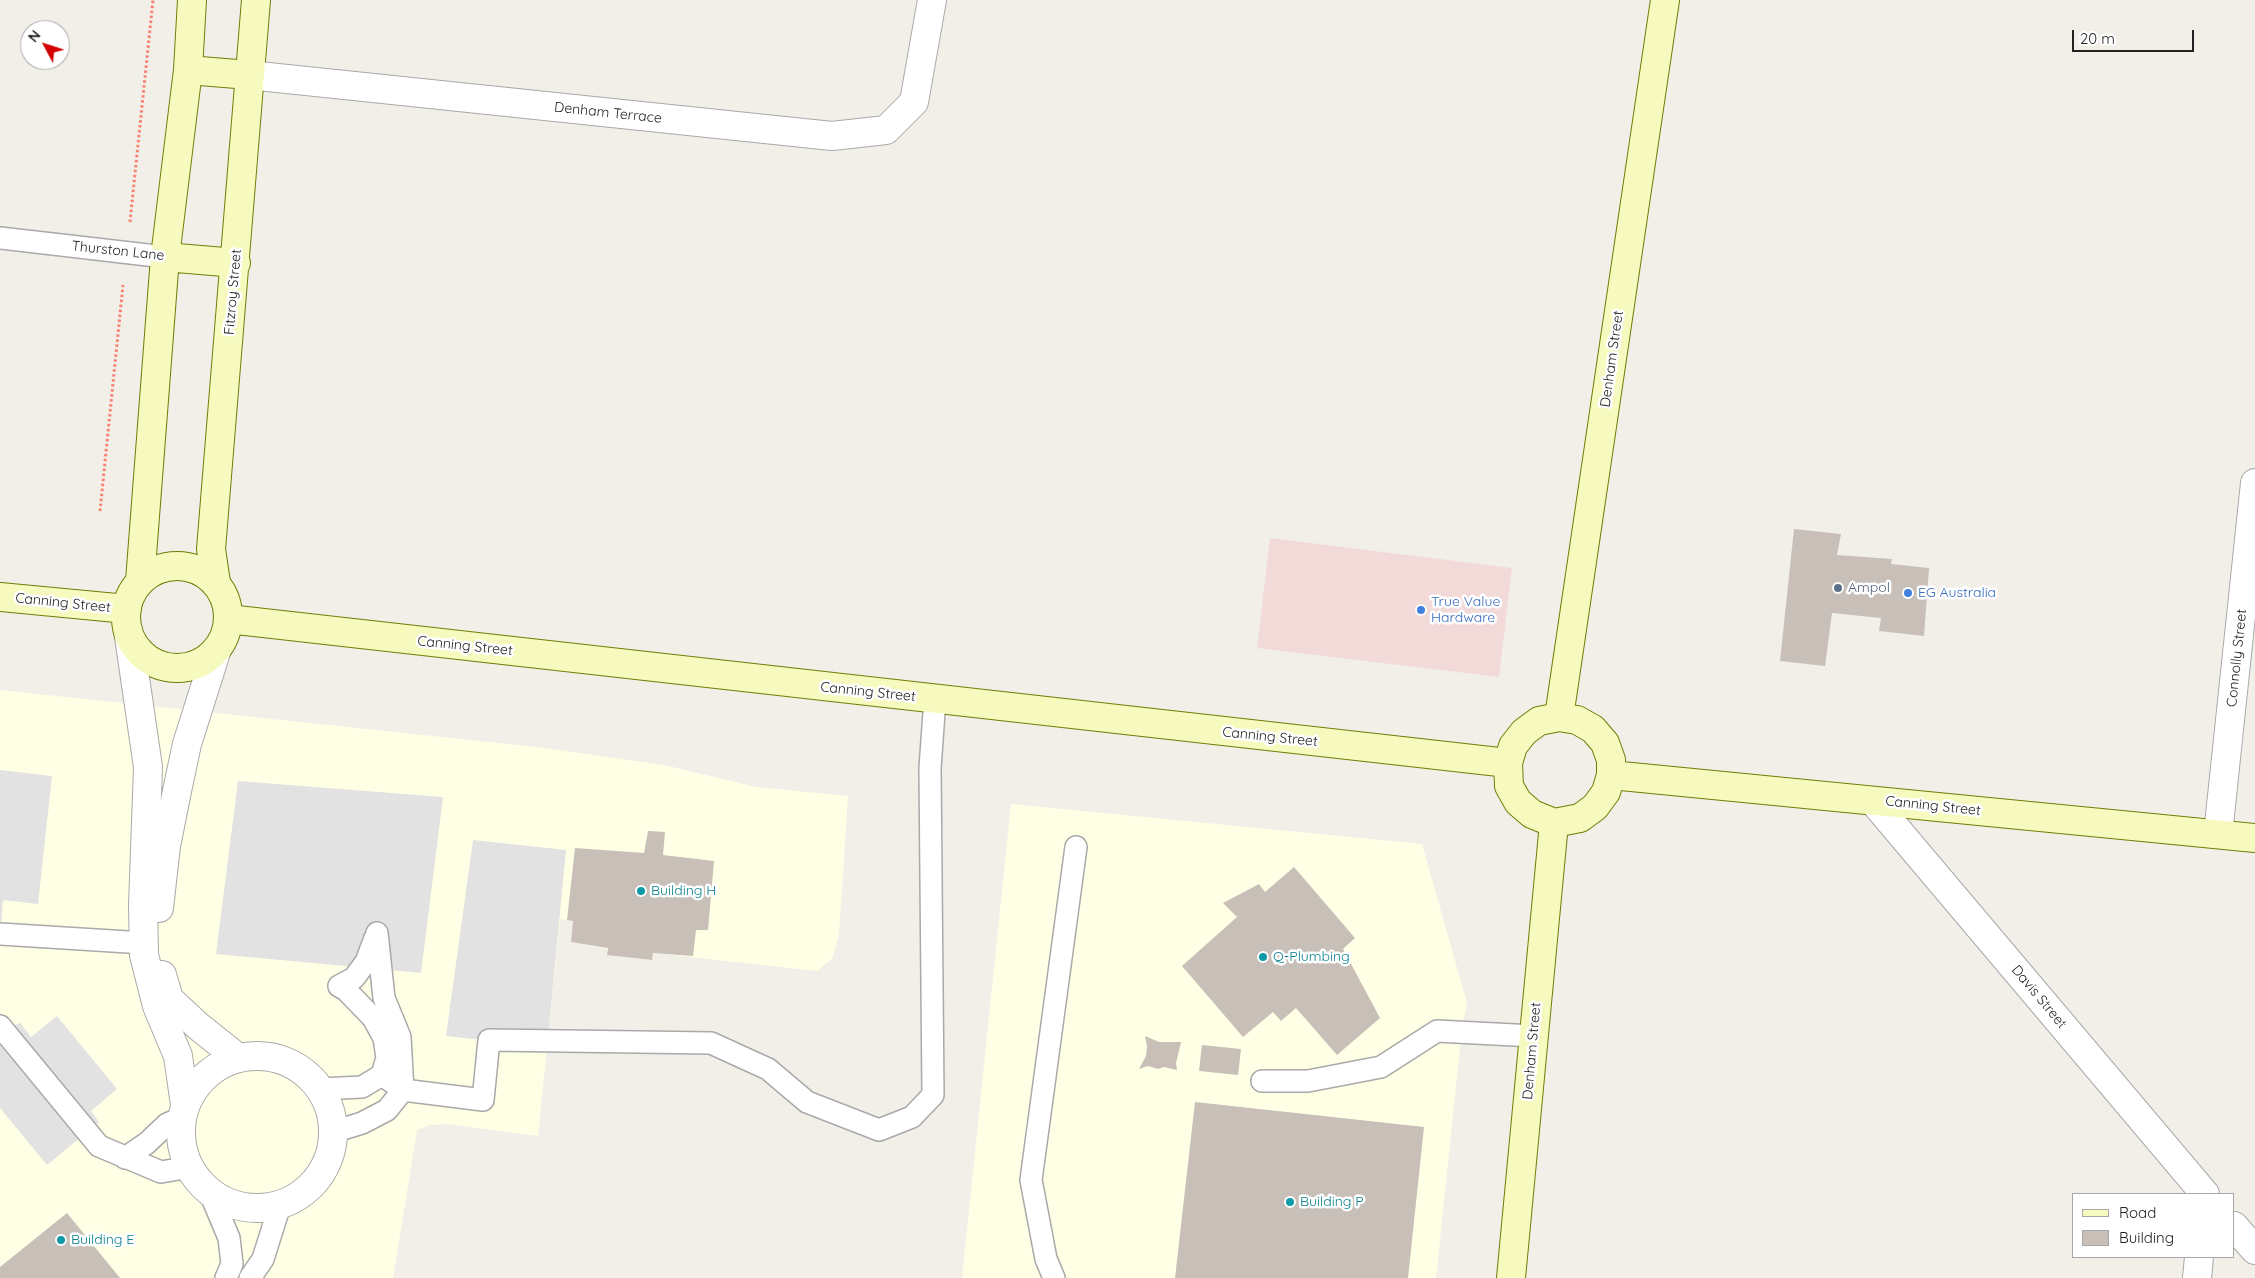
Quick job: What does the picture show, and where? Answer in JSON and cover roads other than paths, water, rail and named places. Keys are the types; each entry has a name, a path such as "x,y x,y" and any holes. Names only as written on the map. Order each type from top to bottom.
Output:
{"street":[{"path":"140,581 164,257 188,70 192,0"},
{"name":"Fitzroy Street","path":"216,583 211,548 236,263 248,75 256,0"},
{"name":"Denham Terrace","path":"188,70 832,136 886,130 914,102 932,0"},
{"name":"Denham Street","path":"1559,717 1665,0"},
{"name":"Thurston Lane","path":"164,257 236,263"},
{"name":"Connolly Street","path":"2218,834 2255,483"},
{"path":"184,1111 178,1056 157,1006 144,955 148,767 127,620 132,594 140,581 154,571 170,566 187,567 203,572 216,583 227,606 228,619 224,635 216,649 187,744 166,846 158,915 158,964 169,999 198,1026 237,1057"},
{"name":"Canning Street","path":"0,597 127,620"},
{"name":"Canning Street","path":"228,619 1508,763"},
{"path":"127,620 132,642 142,655 157,664 173,668 190,666 204,660 216,649"},
{"path":"1559,717 1577,720 1593,729 1604,743 1611,760 1611,775 1606,792 1595,807 1580,818 1554,824 1532,814 1518,802 1509,786 1508,763 1512,746 1524,732 1539,721 1559,717"},
{"name":"Canning Street","path":"1611,775 2255,838"},
{"name":"Davis Street","path":"1873,800 2204,1193"},
{"name":"Denham Street","path":"1511,1278 1554,824"},
{"path":"264,1055 289,1061 311,1076 326,1097 333,1122 332,1149 321,1173 304,1192 280,1205 256,1208 232,1204 210,1193 194,1176 184,1153 180,1129 184,1111 197,1084 215,1068 237,1057 264,1055"},
{"path":"2235,1227 2255,1250"},
{"path":"2197,1278 2199,1258"}],"lane":[{"name":"Thurston Lane","path":"0,238 164,257"},
{"path":"382,1075 403,1090 483,1100 488,1040 711,1043 768,1069 807,1102 878,1130 912,1117 933,1094 930,768 935,699"},
{"path":"1054,1278 1046,1259 1031,1180 1076,846"},
{"path":"320,1089 362,1087 382,1075 387,1058 384,1038 373,1018 346,990 339,986 354,978 366,962 377,933 384,998 400,1037 403,1090 387,1110 362,1123 333,1132"},
{"path":"0,934 144,943"},
{"path":"0,1026 99,1146 161,1172 190,1168"},
{"path":"1262,1081 1308,1081 1381,1067 1437,1030 1534,1036"},
{"path":"125,1158 184,1111"},
{"path":"210,1193 229,1238 232,1264 226,1278"},
{"path":"250,1278 263,1259 280,1205"}],"place":[{"name":"Ampol","path":"1838,588"},
{"name":"EG Australia","path":"1908,593"},
{"name":"True Value Hardware","path":"1421,610"},
{"name":"Building H","path":"641,891"},
{"name":"Q-Plumbing","path":"1263,957"},
{"name":"Building P","path":"1290,1202"},
{"name":"Building E","path":"61,1240"}]}
